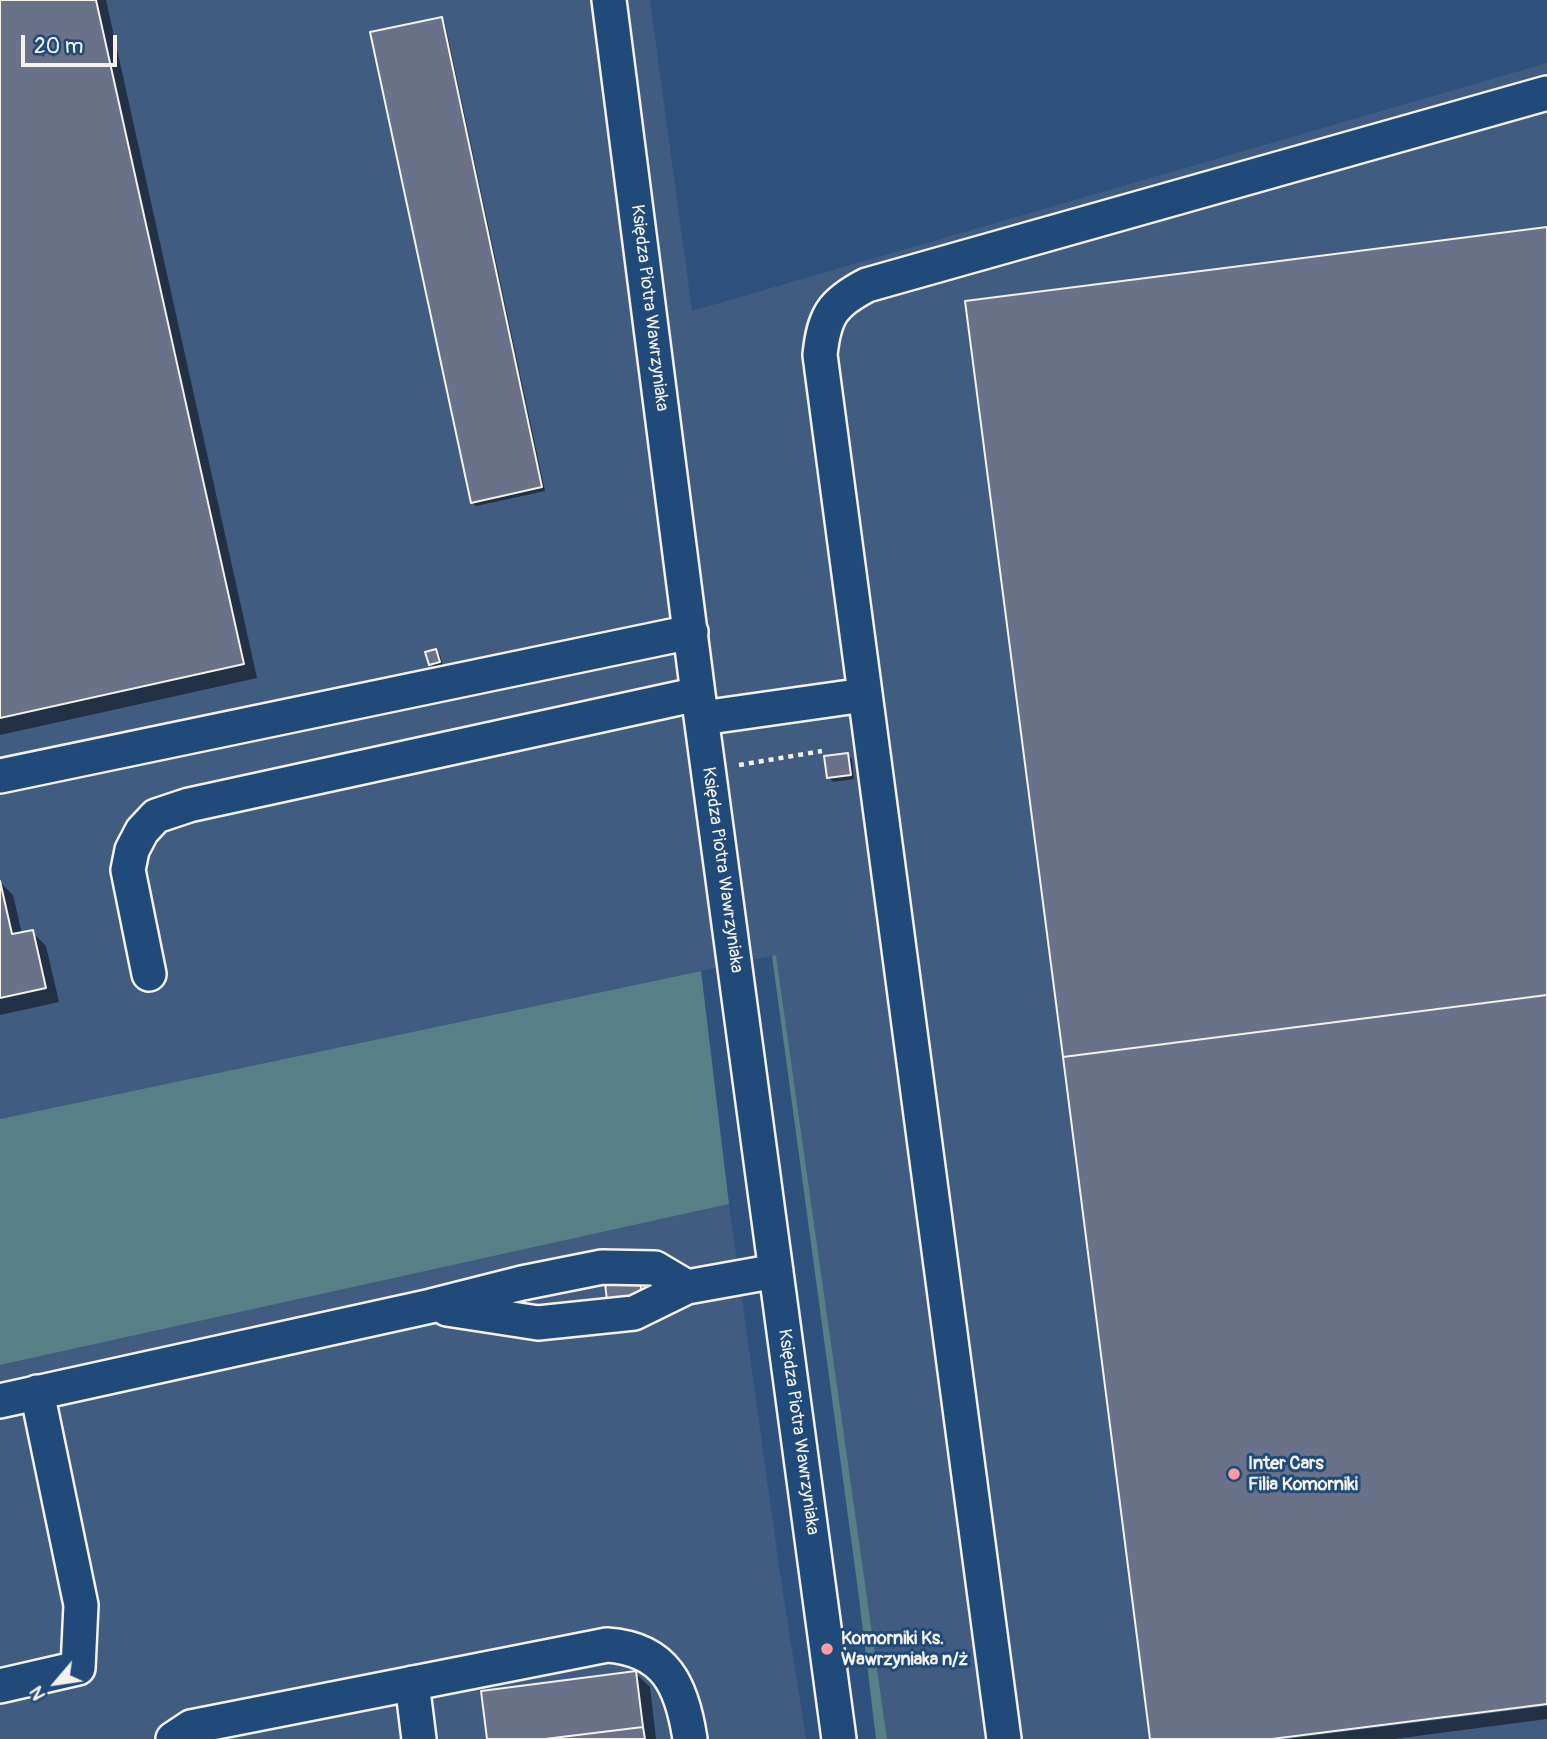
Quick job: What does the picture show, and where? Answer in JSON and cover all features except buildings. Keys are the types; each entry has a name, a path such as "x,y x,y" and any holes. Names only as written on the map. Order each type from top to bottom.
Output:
{"street":[{"name":"Księdza Piotra Wawrzyniaka","path":"609,0 712,798 839,1739"},
{"path":"1004,1739 864,695 820,355 822,333 830,312 846,296 881,281 1547,93"},
{"path":"0,776 691,632"},
{"path":"149,974 128,870 132,850 142,831 156,816 169,810 700,706 864,695"},
{"path":"0,1401 602,1267 655,1268 687,1287"},
{"path":"431,1306 538,1322 634,1313 687,1287 776,1270"},
{"path":"0,1686 78,1668 80,1605 37,1392"},
{"path":"173,1739 191,1727 607,1645 628,1646 650,1658 669,1674 680,1692 690,1739"},
{"path":"412,1683 419,1739"}],"path":[{"path":"712,798 735,793 733,776 739,764 822,751"}],"shaded area":[{"path":"0,0 650,0 692,311 1547,63 1547,1739 887,1739 776,955 0,1119"},
{"path":"729,1204 779,1567 806,1739 0,1739 0,1365"}],"green space":[{"path":"776,955 887,1739 876,1739 772,956"},
{"path":"701,971 729,1204 0,1365 0,1119"}],"place":[{"name":"Inter Cars Filia Komorniki","path":"1234,1474"},
{"name":"Komorniki Ks. Wawrzyniaka n/ż","path":"827,1649"}]}
